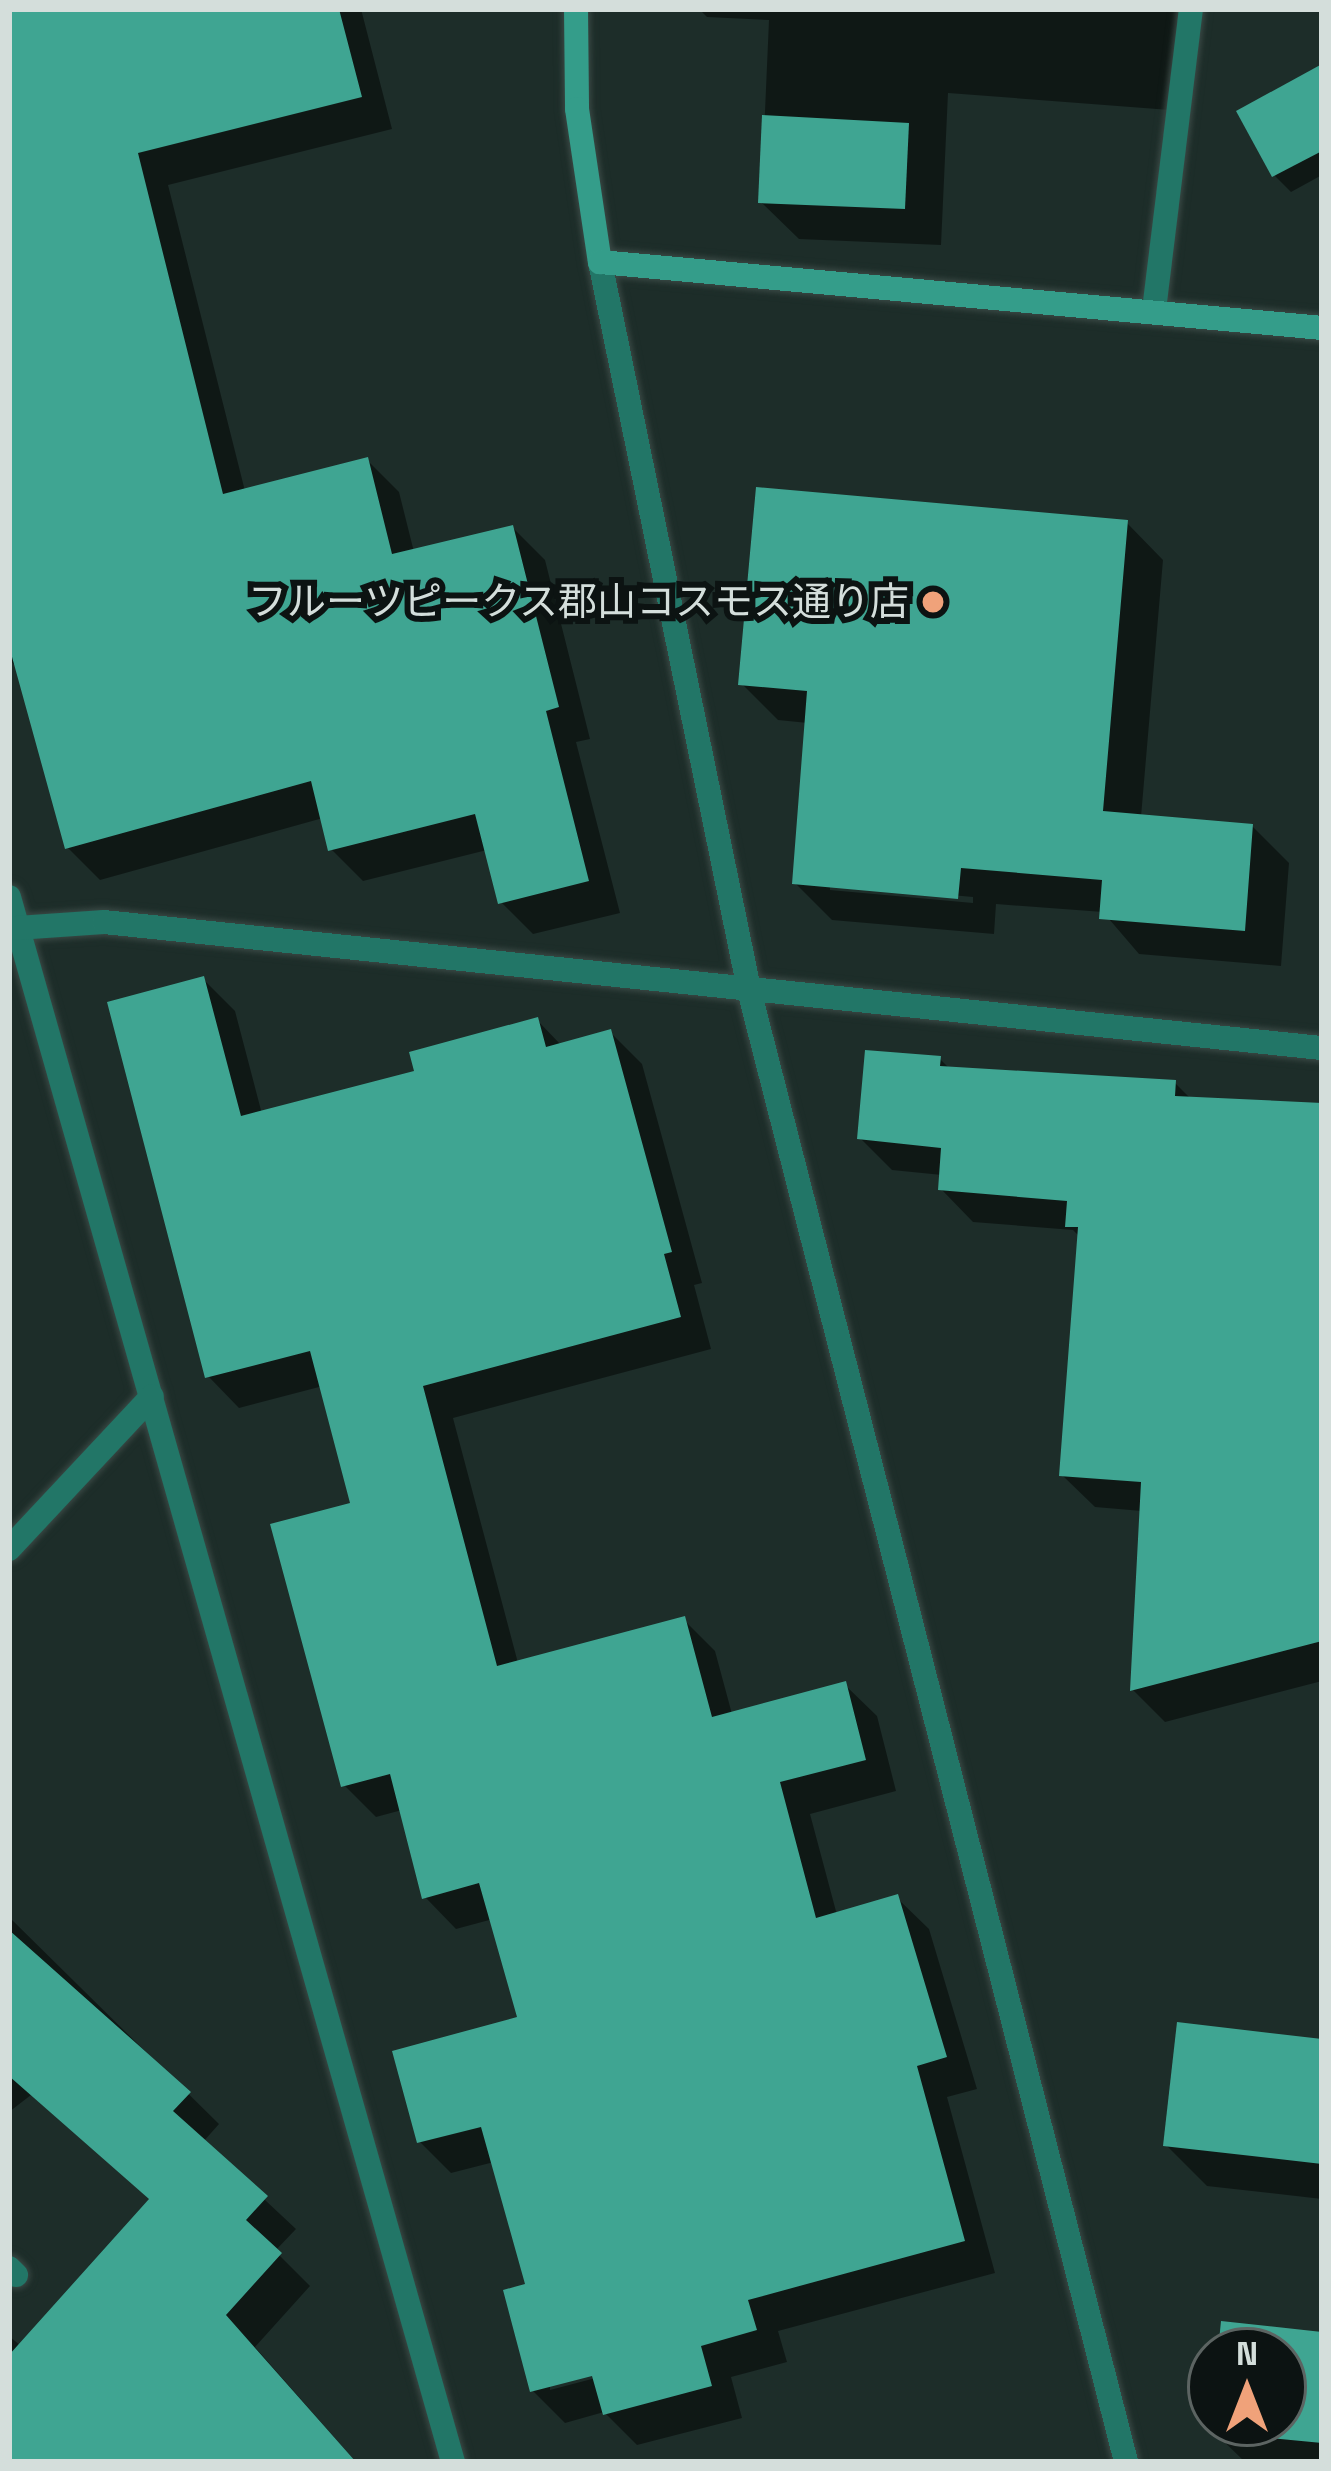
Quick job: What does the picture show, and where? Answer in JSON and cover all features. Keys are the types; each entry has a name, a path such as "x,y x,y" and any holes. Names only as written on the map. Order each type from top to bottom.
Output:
{"street":[{"path":"576,9 577,109 600,262 750,994 1126,2462"},
{"path":"1154,310 1191,9"},
{"path":"600,262 1322,328"},
{"path":"9,897 453,2462"},
{"path":"17,928 104,922 750,994 1322,1048"},
{"path":"9,1550 152,1396"}],"building":[{"path":"9,9 339,9 362,97 138,153 223,494 368,457 392,554 513,525 559,707 546,711 589,881 498,904 475,814 328,851 311,781 65,849 9,646"},
{"path":"1322,64 1322,151 1272,177 1236,111"},
{"path":"762,115 909,123 905,209 758,203"},
{"path":"756,487 1128,520 1103,811 1253,824 1245,931 1099,919 1102,880 961,868 958,899 792,884 807,691 738,685"},
{"path":"204,976 241,1116 414,1071 409,1052 538,1017 546,1047 611,1029 672,1252 664,1254 681,1317 423,1386 497,1666 685,1616 712,1717 846,1681 866,1760 780,1782 816,1918 898,1894 947,2057 917,2066 965,2241 748,2300 757,2330 701,2346 712,2386 603,2415 592,2376 530,2392 503,2290 525,2284 481,2127 417,2143 392,2051 517,2017 479,1883 422,1899 390,1774 341,1787 270,1524 350,1503 310,1351 205,1378 107,1002"},
{"path":"865,1050 941,1056 940,1066 1176,1080 1175,1096 1322,1103 1322,1641 1130,1691 1141,1482 1059,1476 1078,1227 1065,1227 1067,1201 938,1190 941,1148 857,1139"},
{"path":"9,1930 191,2092 173,2111 268,2196 246,2220 282,2253 226,2315 356,2462 9,2462 9,2355 149,2199 9,2076"},
{"path":"1177,2022 1322,2039 1322,2164 1163,2146"},
{"path":"1221,2321 1276,2327 1220,2327"},
{"path":"1307,2330 1322,2332 1322,2443 1307,2442"}],"place":[{"name":"フルーツピークス郡山コスモス通り店","path":"933,602"}]}
